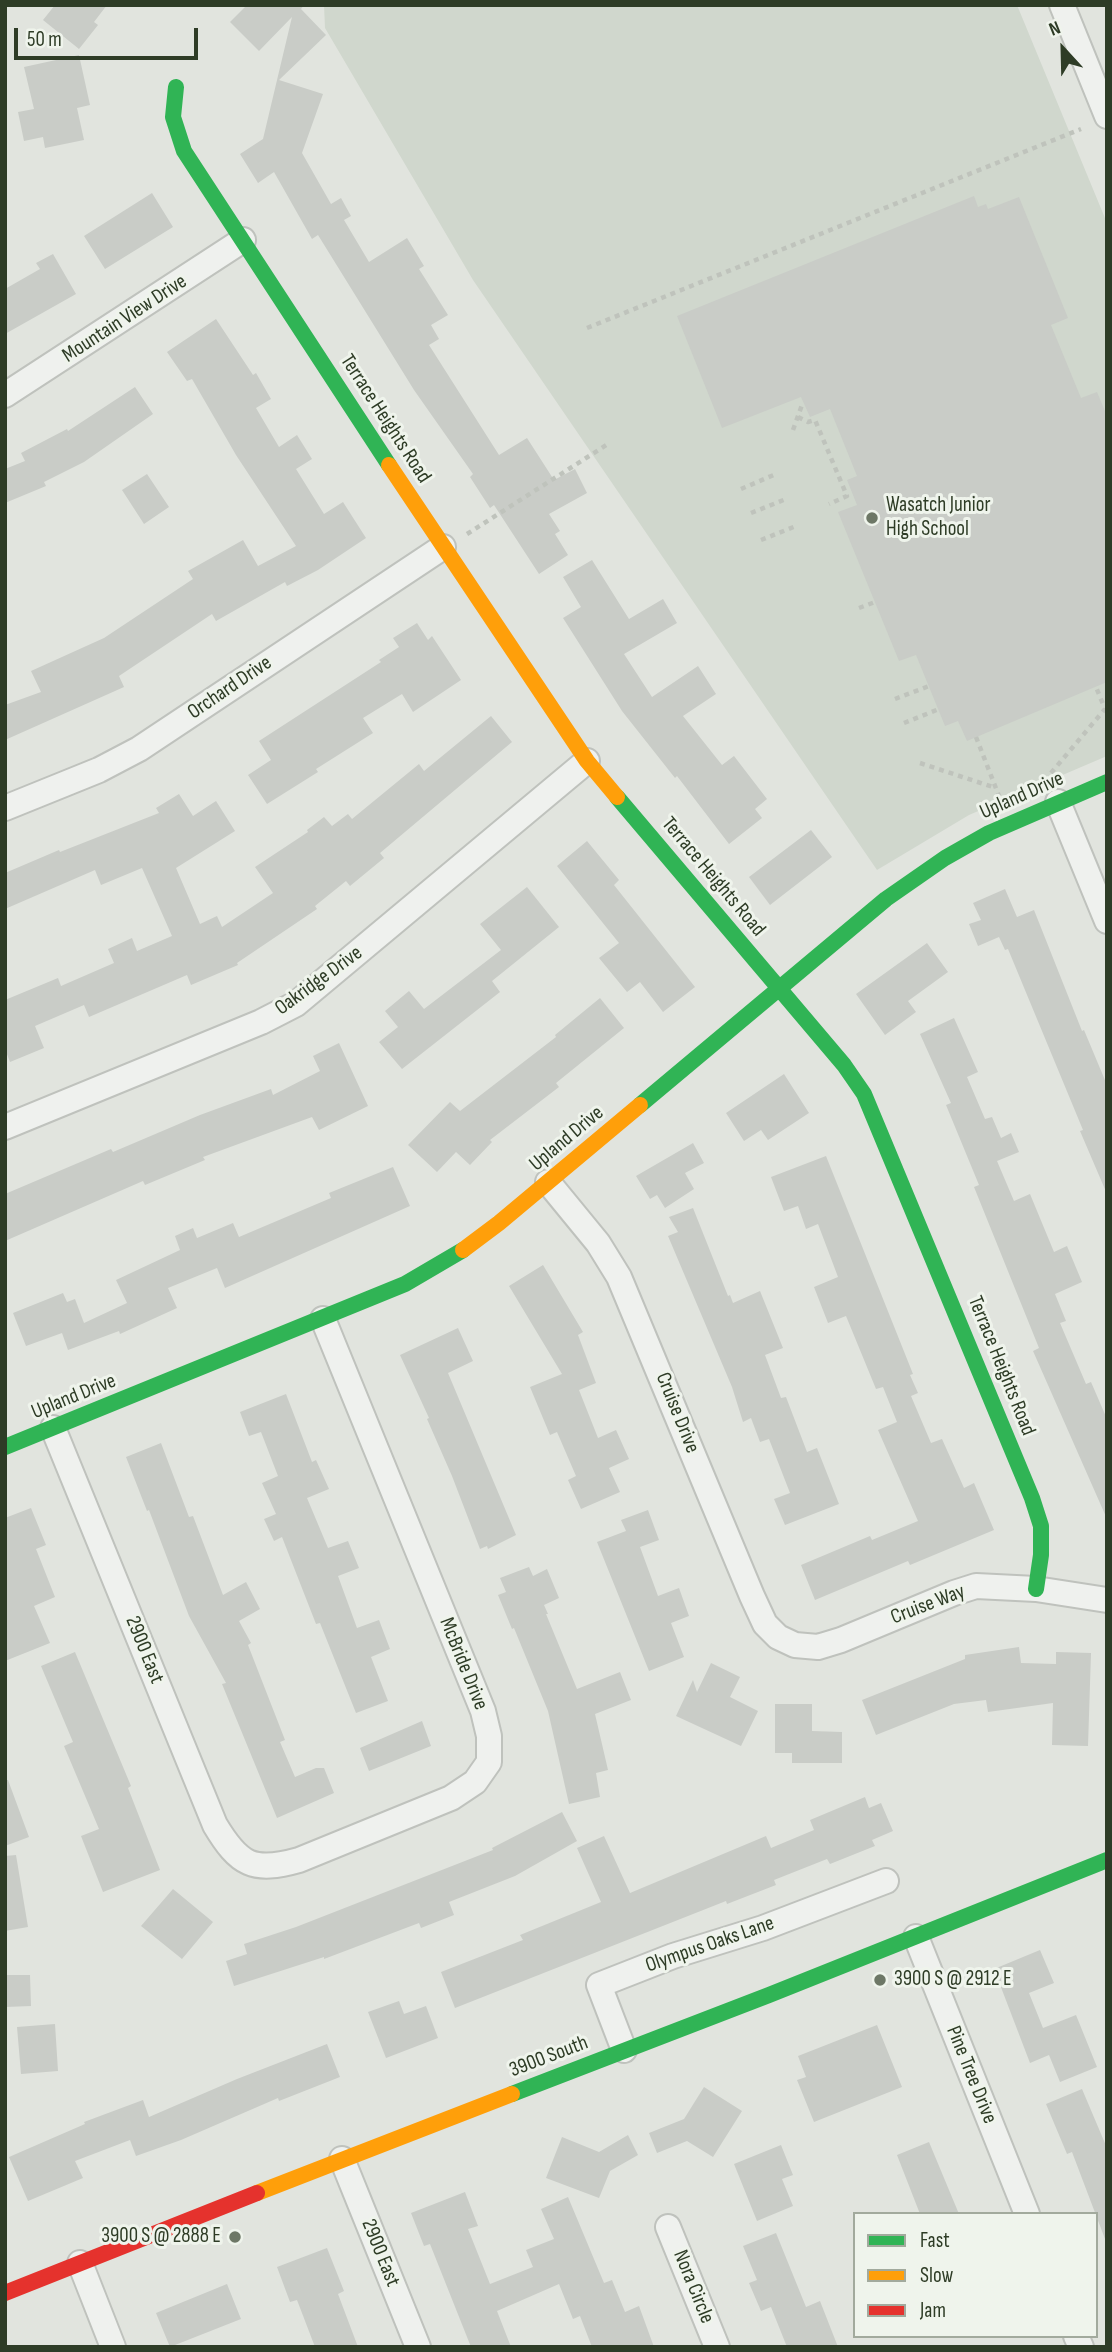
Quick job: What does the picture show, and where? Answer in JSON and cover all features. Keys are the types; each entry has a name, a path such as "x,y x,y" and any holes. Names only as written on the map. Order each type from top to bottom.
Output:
{"street":[{"path":"1062,5 1107,116"},
{"name":"Terrace Heights Road","path":"176,87 173,117 184,151 452,542 587,761 844,1065 864,1094 1032,1498 1041,1526 1037,1590"},
{"name":"Mountain View Drive","path":"5,395 243,240"},
{"name":"Orchard Drive","path":"5,808 99,770 139,749 452,542"},
{"name":"Oakridge Drive","path":"5,1126 261,1022 296,1004 587,761"},
{"name":"Upland Drive","path":"5,1447 323,1319 405,1284 452,1258 548,1182 887,899 945,858 989,833 1107,782"},
{"path":"1058,802 1107,921"},
{"name":"Cruise Drive","path":"548,1182 598,1244 619,1277 765,1624 778,1637 795,1645"},
{"name":"McBride Drive","path":"248,1864 275,1867 299,1860 451,1798 475,1782 489,1762 489,1737 483,1711 323,1319"},
{"name":"2900 East","path":"53,1428 215,1825 229,1848 248,1864"},
{"name":"Cruise Way","path":"795,1645 818,1647 841,1640 976,1586 1037,1590 1107,1600"},
{"name":"3900 South","path":"8,2284 80,2263 1107,1860"},
{"name":"Olympus Oaks Lane","path":"624,2050 599,1985 673,1956 763,1928 886,1881"},
{"name":"Pine Tree Drive","path":"916,1937 1026,2212"},
{"name":"2900 East","path":"342,2159 418,2347"},
{"name":"Nora Circle","path":"668,2227 717,2347"},
{"path":"80,2263 113,2347"}],"path":[{"path":"587,328 1081,129"},
{"path":"793,430 803,402"},
{"path":"798,417 808,422 814,420 847,496 829,504"},
{"path":"452,542 608,444"},
{"path":"741,489 776,474"},
{"path":"751,513 786,499"},
{"path":"761,540 796,526"},
{"path":"859,608 875,602"},
{"path":"895,699 929,686"},
{"path":"1048,776 1106,710 1096,687"},
{"path":"904,723 939,709"},
{"path":"976,737 999,796"},
{"path":"920,763 996,788"}],"shaded area":[{"name":"Wasatch Junior High School","path":"324,5 1017,5 1107,223 1107,756 969,815 877,870 473,280 325,28"}],"building":[{"path":"55,5 107,5 94,22 98,25 79,49 43,20"},
{"path":"247,5 304,5 301,9 326,35 279,80 323,94 302,153 331,204 341,198 351,216 344,220 369,262 407,238 424,266 419,269 448,315 431,325 439,339 429,345 499,455 527,438 554,480 575,469 587,493 549,514 560,531 555,534 568,555 539,574 494,505 490,508 470,477 473,474 414,390 318,235 312,239 274,172 258,183 240,154 263,139 292,17 259,51 230,22"},
{"path":"79,55 90,105 77,108 84,140 45,148 43,137 24,141 18,112 34,109 24,67"},
{"path":"152,193 173,227 105,269 84,236"},
{"name":"Wasatch Junior High School","path":"974,196 978,207 986,204 988,209 1019,197 1068,318 1051,325 1081,398 1097,392 1107,416 1107,682 967,741 958,721 945,726 916,655 899,661 838,512 857,505 847,480 857,476 830,409 810,417 801,397 722,428 677,316"},
{"path":"53,254 76,294 5,334 5,289 40,269 36,263"},
{"path":"216,319 253,375 256,373 271,399 256,408 279,447 297,435 312,459 296,469 324,514 343,502 366,538 318,570 287,586 285,582 216,621 212,614 119,676 124,687 5,740 5,705 41,692 31,671 104,638 193,579 188,571 243,540 258,566 296,546 236,455 192,379 187,381 167,352"},
{"path":"135,387 153,414 84,462 44,482 46,486 5,503 5,469 25,461 21,453 67,429 68,431"},
{"path":"147,474 169,507 144,524 122,490"},
{"path":"592,560 629,619 663,599 677,623 624,654 652,697 698,666 716,694 683,716 722,765 734,756 767,799 755,809 762,818 729,844 677,776 675,778 622,711 563,618 581,607 563,577"},
{"path":"417,623 428,640 432,636 461,680 413,712 402,694 363,718 373,733 267,804 248,775 271,760 259,741 381,662 379,660 399,647 393,638"},
{"path":"491,716 512,742 380,853 384,858 350,886 346,881 315,906 317,909 237,963 238,965 191,985 187,975 89,1017 84,1005 35,1026 44,1048 10,1062 5,1049 5,1000 58,978 61,986 114,963 108,949 132,938 137,951 172,936 142,868 101,885 95,870 5,909 5,873 159,813 156,808 179,794 193,816 216,801 235,831 176,868 200,924 217,916 222,927 273,893 255,867 308,832 307,830 324,817 332,826 348,814 352,819 419,764 424,771"},
{"path":"811,830 832,857 770,905 749,877"},
{"path":"587,841 619,880 614,885 695,987 663,1012 640,982 627,992 599,958 619,943 557,866"},
{"path":"527,887 559,927 492,981 500,992 402,1069 379,1042 398,1027 385,1011 409,991 424,1009 501,950 480,924"},
{"path":"1005,889 1017,917 1034,910 1082,1031 1084,1030 1107,1085 1107,1194 1008,949 1005,950 999,937 978,946 969,924 981,920 973,903"},
{"path":"927,943 948,972 908,1001 916,1012 885,1035 856,994"},
{"path":"600,998 624,1028 556,1083 559,1087 490,1140 492,1142 470,1165 456,1152 437,1172 408,1145 450,1102 460,1111 556,1037 555,1035"},
{"path":"954,1018 978,1072 967,1077 985,1119 992,1117 1001,1138 1011,1133 1019,1152 997,1161 1014,1201 1030,1194 1054,1252 1067,1246 1082,1282 1055,1294 1066,1321 1060,1323 1086,1384 1091,1382 1107,1419 1107,1519 1033,1351 1039,1348 974,1187 979,1185 946,1105 951,1103 920,1034"},
{"path":"339,1043 368,1106 319,1130 312,1117 203,1157 205,1160 145,1185 143,1181 5,1241 5,1194 200,1115 271,1089 273,1095 320,1071 313,1056"},
{"path":"784,1074 809,1113 768,1140 761,1130 744,1141 726,1113"},
{"path":"693,1143 704,1163 685,1173 694,1189 665,1208 657,1195 650,1199 636,1176"},
{"path":"826,1156 913,1374 910,1375 918,1393 911,1396 931,1443 942,1439 964,1488 974,1483 994,1530 910,1565 908,1561 815,1600 801,1565 870,1536 872,1540 918,1521 878,1430 897,1422 883,1387 876,1389 846,1316 828,1323 814,1287 838,1277 818,1224 806,1229 798,1206 784,1211 771,1177"},
{"path":"393,1167 410,1206 225,1288 217,1268 168,1288 177,1308 120,1334 119,1331 68,1350 62,1333 26,1346 13,1313 63,1293 67,1302 75,1299 84,1323 127,1303 116,1280 180,1250 175,1236 193,1228 197,1238 233,1223 239,1237 331,1198 329,1193"},
{"path":"693,1208 733,1303 760,1291 783,1348 765,1355 781,1398 786,1397 807,1452 817,1448 839,1504 785,1525 774,1499 790,1493 769,1439 760,1442 751,1418 743,1422 732,1387 668,1236 678,1232 669,1217"},
{"path":"543,1265 583,1332 578,1335 596,1383 579,1390 598,1438 616,1430 629,1459 609,1468 620,1492 581,1509 568,1480 576,1476 557,1432 550,1435 530,1387 562,1374 509,1286"},
{"path":"458,1328 473,1361 448,1373 516,1535 488,1549 487,1546 480,1549 427,1419 429,1418 400,1355"},
{"path":"286,1394 312,1462 316,1460 329,1489 307,1498 328,1548 348,1541 359,1568 338,1576 357,1628 379,1620 390,1649 371,1657 388,1701 356,1713 320,1623 316,1624 282,1537 274,1541 264,1519 276,1514 262,1483 278,1476 261,1432 249,1436 240,1412"},
{"path":"161,1443 223,1595 246,1582 260,1609 239,1621 251,1643 248,1645 285,1740 280,1742 295,1777 316,1768 324,1768 334,1793 277,1818 222,1684 226,1683 189,1616 126,1457"},
{"path":"31,1508 46,1545 36,1549 55,1597 34,1606 50,1643 5,1661 5,1518"},
{"path":"648,1510 659,1540 640,1547 658,1596 679,1588 689,1616 671,1623 684,1657 649,1671 597,1542 626,1531 621,1520"},
{"path":"529,1567 533,1576 547,1569 559,1598 544,1605 577,1689 620,1672 631,1700 595,1714 608,1770 596,1773 600,1797 569,1804 548,1711 498,1595 506,1592 500,1578"},
{"path":"1019,1647 1021,1663 1056,1664 1056,1652 1091,1653 1088,1746 1052,1745 1053,1703 988,1712 986,1700 954,1704 876,1735 862,1700 965,1659 965,1655"},
{"path":"75,1652 131,1786 128,1788 160,1870 103,1892 81,1836 99,1829 64,1746 73,1742 41,1666"},
{"path":"711,1663 740,1677 730,1697 758,1711 741,1746 676,1716 693,1680 697,1692"},
{"path":"775,1704 812,1704 812,1731 842,1732 842,1763 792,1763 792,1753 775,1753"},
{"path":"422,1721 431,1746 369,1771 360,1748"},
{"path":"5,1780 8,1780 29,1837 5,1846"},
{"path":"865,1797 869,1808 881,1803 893,1831 872,1840 875,1846 830,1864 827,1859 774,1880 776,1885 727,1904 726,1901 455,2008 441,1972 523,1940 520,1935 601,1902 577,1848 604,1836 630,1893 766,1836 771,1848 814,1830 810,1820"},
{"path":"562,1812 577,1841 515,1876 449,1902 454,1915 421,1928 419,1923 324,1959 234,1986 226,1961 247,1954 244,1944 296,1927 493,1850 492,1848"},
{"path":"16,1855 28,1927 5,1931 5,1856"},
{"path":"173,1889 213,1922 182,1959 141,1926"},
{"path":"1040,1950 1054,1983 1029,1993 1043,2028 1076,2015 1097,2067 1060,2082 1049,2055 1030,2063 994,1969"},
{"path":"5,1975 30,1975 31,2006 5,2007"},
{"path":"399,2001 404,2014 426,2006 438,2038 386,2058 368,2012"},
{"path":"55,2024 58,2071 21,2074 17,2027"},
{"path":"877,2025 902,2087 814,2122 797,2080 806,2077 798,2056"},
{"path":"327,2044 340,2077 279,2101 278,2098 181,2140 136,2156 130,2140 75,2161 83,2178 28,2201 9,2157 85,2124 84,2122 143,2100 149,2117"},
{"path":"704,2087 742,2111 713,2157 687,2141 657,2153 649,2133 684,2119"},
{"path":"1082,2089 1107,2148 1105,2239 1098,2221 1098,2212 1095,2212 1072,2152 1067,2154 1046,2104"},
{"path":"628,2135 638,2155 610,2171 599,2198 546,2178 562,2137 599,2152"},
{"path":"929,2142 958,2212 919,2212 897,2155"},
{"path":"781,2145 793,2175 782,2179 793,2206 757,2221 734,2164"},
{"path":"465,2192 478,2226 468,2229 490,2284 533,2267 526,2250 554,2239 541,2209 568,2197 604,2283 612,2280 625,2312 639,2306 654,2347 592,2347 580,2316 573,2319 559,2284 497,2311 511,2347 471,2347 430,2244 424,2246 411,2213"},
{"path":"776,2233 806,2307 820,2301 838,2347 787,2347 771,2307 761,2311 749,2283 757,2280 743,2246"},
{"path":"327,2248 344,2291 338,2294 358,2347 315,2347 297,2300 290,2302 277,2267"},
{"path":"227,2284 241,2319 170,2347 156,2313"}],"traffic: fast":[{"path":"176,87 173,117 184,151 389,465"},
{"path":"640,1105 886,899 945,858 989,833 1107,782"},
{"path":"617,797 844,1065 864,1094 1032,1498 1041,1526 1041,1555 1036,1589"},
{"path":"5,1447 405,1284 463,1250"},
{"path":"512,2094 1107,1860"}],"traffic: slow":[{"path":"389,465 587,761 617,797"},
{"path":"463,1250 640,1105"},
{"path":"257,2193 512,2094"}],"traffic: jam":[{"path":"5,2293 257,2193"}],"place":[{"name":"Wasatch Junior High School","path":"872,518"},
{"name":"3900 S @ 2912 E","path":"880,1980"},
{"name":"3900 S @ 2888 E","path":"235,2237"}]}
